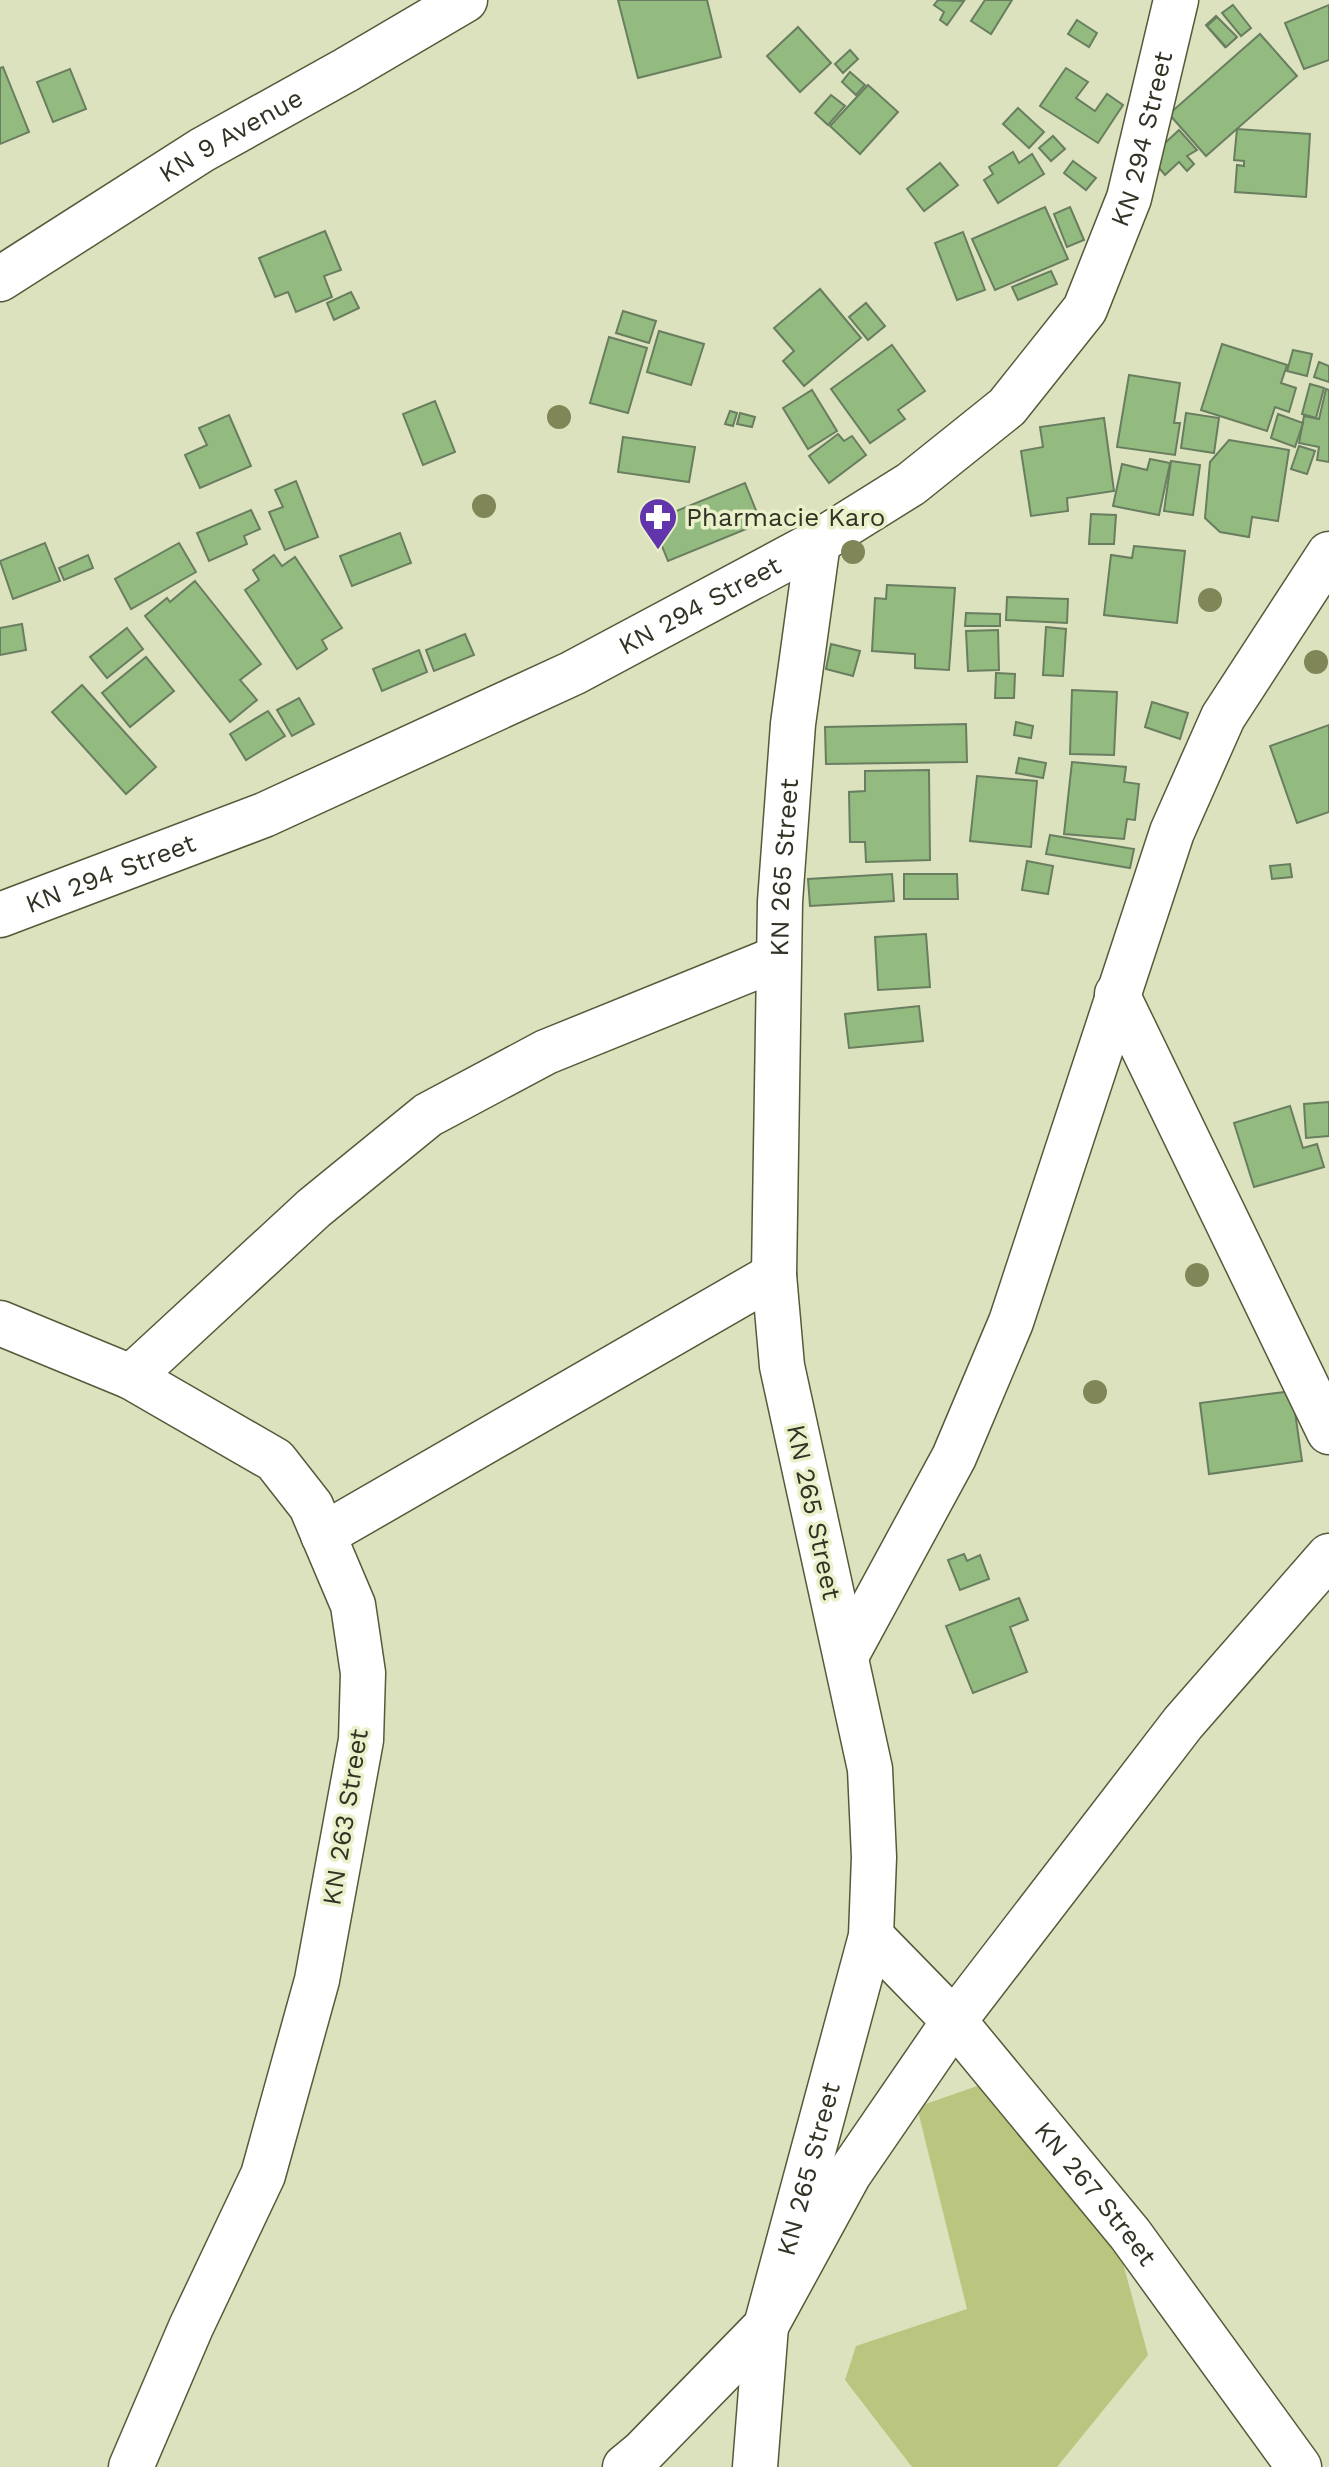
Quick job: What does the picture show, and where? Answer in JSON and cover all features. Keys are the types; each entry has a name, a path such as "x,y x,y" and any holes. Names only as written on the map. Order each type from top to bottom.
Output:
{"street":[{"name":"KN 9 Avenue","path":"0,279 202,150 465,0"},
{"name":"KN 294 Street","path":"0,915 264,815 559,680 818,542 911,484 1007,407 1085,309 1129,198 1176,0"},
{"name":"KN 265 Street","path":"755,2467 766,2326 871,1936 874,1857 870,1769 782,1366 774,1275 780,902 793,724 818,542"},
{"path":"846,1656 954,1457 1011,1322 1172,832 1223,717 1329,554"},
{"path":"131,1377 314,1208 428,1115 546,1052 778,958"},
{"path":"1117,994 1329,1432"},
{"path":"323,1535 774,1275"},
{"name":"KN 263 Street","path":"0,1323 131,1377 275,1460 311,1506 353,1605 363,1673 361,1740 317,1980 263,2175 191,2327 131,2467"},
{"path":"625,2467 766,2326 849,2174 954,2021 1183,1723 1329,1556"},
{"name":"KN 267 Street","path":"871,1936 954,2021 1130,2234 1299,2467"}],"green space":[{"path":"980,2085 1121,2256 1148,2355 1057,2467 912,2467 845,2380 856,2346 967,2309 917,2107"}],"building":[{"path":"618,0 707,0 721,57 638,78"},
{"path":"938,0 964,1 947,25 940,20 944,12 934,5"},
{"path":"985,0 1012,0 991,34 971,21"},
{"path":"1233,5 1251,28 1241,36 1222,13"},
{"path":"1329,5 1329,60 1304,69 1285,23"},
{"path":"1216,16 1236,38 1225,47 1206,25"},
{"path":"1217,17 1237,37 1226,47 1207,26"},
{"path":"1077,20 1097,33 1089,47 1068,34"},
{"path":"798,27 831,63 800,92 767,56"},
{"path":"1260,34 1297,76 1206,156 1169,114"},
{"path":"850,50 858,59 843,73 835,64"},
{"path":"3,67 29,132 0,144 0,68"},
{"path":"1066,68 1088,82 1076,98 1095,111 1107,94 1123,105 1098,143 1040,106"},
{"path":"70,69 86,109 53,122 37,82"},
{"path":"850,72 865,85 856,95 842,82"},
{"path":"868,85 898,112 860,154 830,126"},
{"path":"831,95 845,106 828,125 815,113"},
{"path":"1018,108 1044,132 1029,148 1003,124"},
{"path":"1237,129 1310,134 1306,197 1235,192 1237,165 1244,166 1244,161 1234,160"},
{"path":"1179,130 1197,150 1187,156 1194,164 1187,171 1179,162 1165,175 1150,157"},
{"path":"1053,136 1065,149 1051,161 1039,148"},
{"path":"1013,152 1019,163 1032,154 1044,174 998,203 984,180 993,174 989,167"},
{"path":"1073,161 1096,178 1086,190 1064,173"},
{"path":"940,163 958,185 924,211 907,189"},
{"path":"1045,207 1068,259 995,290 972,239"},
{"path":"1070,207 1084,240 1067,247 1054,214"},
{"path":"325,231 341,270 324,276 332,297 296,312 288,292 275,297 259,258"},
{"path":"963,232 985,290 957,300 935,243"},
{"path":"1051,271 1057,284 1018,300 1012,287"},
{"path":"820,289 861,338 804,386 783,361 794,351 774,328"},
{"path":"351,292 359,308 334,320 327,303"},
{"path":"866,303 885,326 868,340 849,317"},
{"path":"623,311 656,321 649,343 616,333"},
{"path":"659,331 704,344 691,385 647,372"},
{"path":"609,337 647,348 628,413 590,403"},
{"path":"1222,344 1287,365 1281,383 1296,388 1289,412 1275,407 1267,431 1201,410"},
{"path":"892,345 925,391 898,410 905,419 870,443 831,389"},
{"path":"1293,350 1312,354 1307,376 1287,371"},
{"path":"1319,362 1329,366 1329,382 1314,377"},
{"path":"1129,375 1180,383 1174,423 1180,423 1175,455 1117,447"},
{"path":"1310,384 1324,388 1316,418 1302,414"},
{"path":"1326,389 1329,390 1329,462 1317,460 1319,447 1299,443 1304,416 1319,419"},
{"path":"812,390 837,431 808,449 783,408"},
{"path":"435,401 455,452 423,465 403,414"},
{"path":"730,411 737,413 733,426 725,424"},
{"path":"740,413 755,417 752,427 737,424"},
{"path":"1186,413 1219,418 1214,453 1181,448"},
{"path":"1278,414 1303,423 1295,447 1271,438"},
{"path":"229,415 251,466 200,488 185,455 207,445 199,428"},
{"path":"1104,418 1114,491 1067,498 1068,511 1031,516 1021,451 1043,447 1040,427"},
{"path":"838,434 844,441 852,436 866,455 829,483 809,456"},
{"path":"623,437 695,447 689,482 618,472"},
{"path":"1229,440 1289,450 1278,521 1252,517 1249,537 1220,532 1205,518 1210,462"},
{"path":"1299,446 1315,451 1307,474 1291,469"},
{"path":"1150,459 1170,463 1159,515 1113,506 1122,464 1147,470"},
{"path":"1171,461 1200,465 1193,515 1164,511"},
{"path":"296,481 318,537 285,550 269,512 283,507 275,490"},
{"path":"745,483 761,523 668,561 652,521"},
{"path":"251,510 260,529 244,536 247,544 209,561 197,533"},
{"path":"1091,514 1116,515 1114,544 1089,544"},
{"path":"400,533 411,563 352,586 340,556"},
{"path":"45,543 60,581 13,599 0,561"},
{"path":"179,543 196,572 131,609 115,579"},
{"path":"1134,546 1185,551 1177,623 1104,615 1111,555 1132,558"},
{"path":"88,555 93,568 64,580 59,568"},
{"path":"274,555 282,566 295,557 342,628 322,640 327,649 297,669 245,590 259,580 253,570"},
{"path":"195,581 261,664 240,680 257,700 230,722 145,616 167,598 170,602"},
{"path":"887,585 955,588 949,670 915,668 915,654 872,651 875,598 886,599"},
{"path":"1007,597 1068,599 1067,623 1006,620"},
{"path":"966,613 1000,614 1000,626 965,626"},
{"path":"22,624 26,650 0,655 0,628"},
{"path":"1046,627 1066,629 1063,676 1043,675"},
{"path":"127,628 143,649 107,678 90,657"},
{"path":"998,630 999,670 968,671 966,631"},
{"path":"465,634 474,655 434,671 426,650"},
{"path":"831,644 860,651 853,676 826,669"},
{"path":"419,650 427,672 382,691 373,669"},
{"path":"146,657 174,691 130,727 102,693"},
{"path":"996,673 1015,674 1014,698 995,698"},
{"path":"82,685 156,767 126,794 52,712"},
{"path":"1072,690 1117,692 1114,755 1070,754"},
{"path":"299,698 314,724 292,736 277,710"},
{"path":"1152,702 1188,713 1180,739 1145,727"},
{"path":"268,711 285,736 246,760 230,734"},
{"path":"1016,722 1033,726 1031,738 1014,735"},
{"path":"966,724 967,762 826,764 825,727"},
{"path":"1329,725 1329,812 1297,823 1270,746"},
{"path":"1019,758 1046,763 1043,778 1016,773"},
{"path":"1072,762 1126,767 1124,782 1139,784 1135,820 1127,819 1124,839 1064,834"},
{"path":"929,770 930,860 866,862 865,842 850,842 849,792 865,791 865,771"},
{"path":"977,776 1037,781 1031,847 970,841"},
{"path":"1050,835 1134,849 1130,868 1046,854"},
{"path":"1027,861 1053,866 1048,894 1022,890"},
{"path":"1290,864 1292,877 1272,879 1270,866"},
{"path":"892,874 894,901 810,906 808,879"},
{"path":"904,874 957,874 958,899 904,899"},
{"path":"926,934 930,987 878,990 875,937"},
{"path":"919,1006 923,1041 849,1048 845,1014"},
{"path":"1329,1102 1329,1136 1306,1138 1304,1104"},
{"path":"1290,1106 1303,1148 1317,1144 1324,1167 1254,1187 1234,1123"},
{"path":"1292,1391 1302,1461 1209,1474 1200,1403"},
{"path":"964,1554 967,1561 980,1555 989,1579 960,1590 948,1560"},
{"path":"1019,1598 1028,1620 1010,1627 1027,1672 973,1693 946,1626"}],"place":[{"name":"Pharmacie Karo","path":"658,551"}]}
